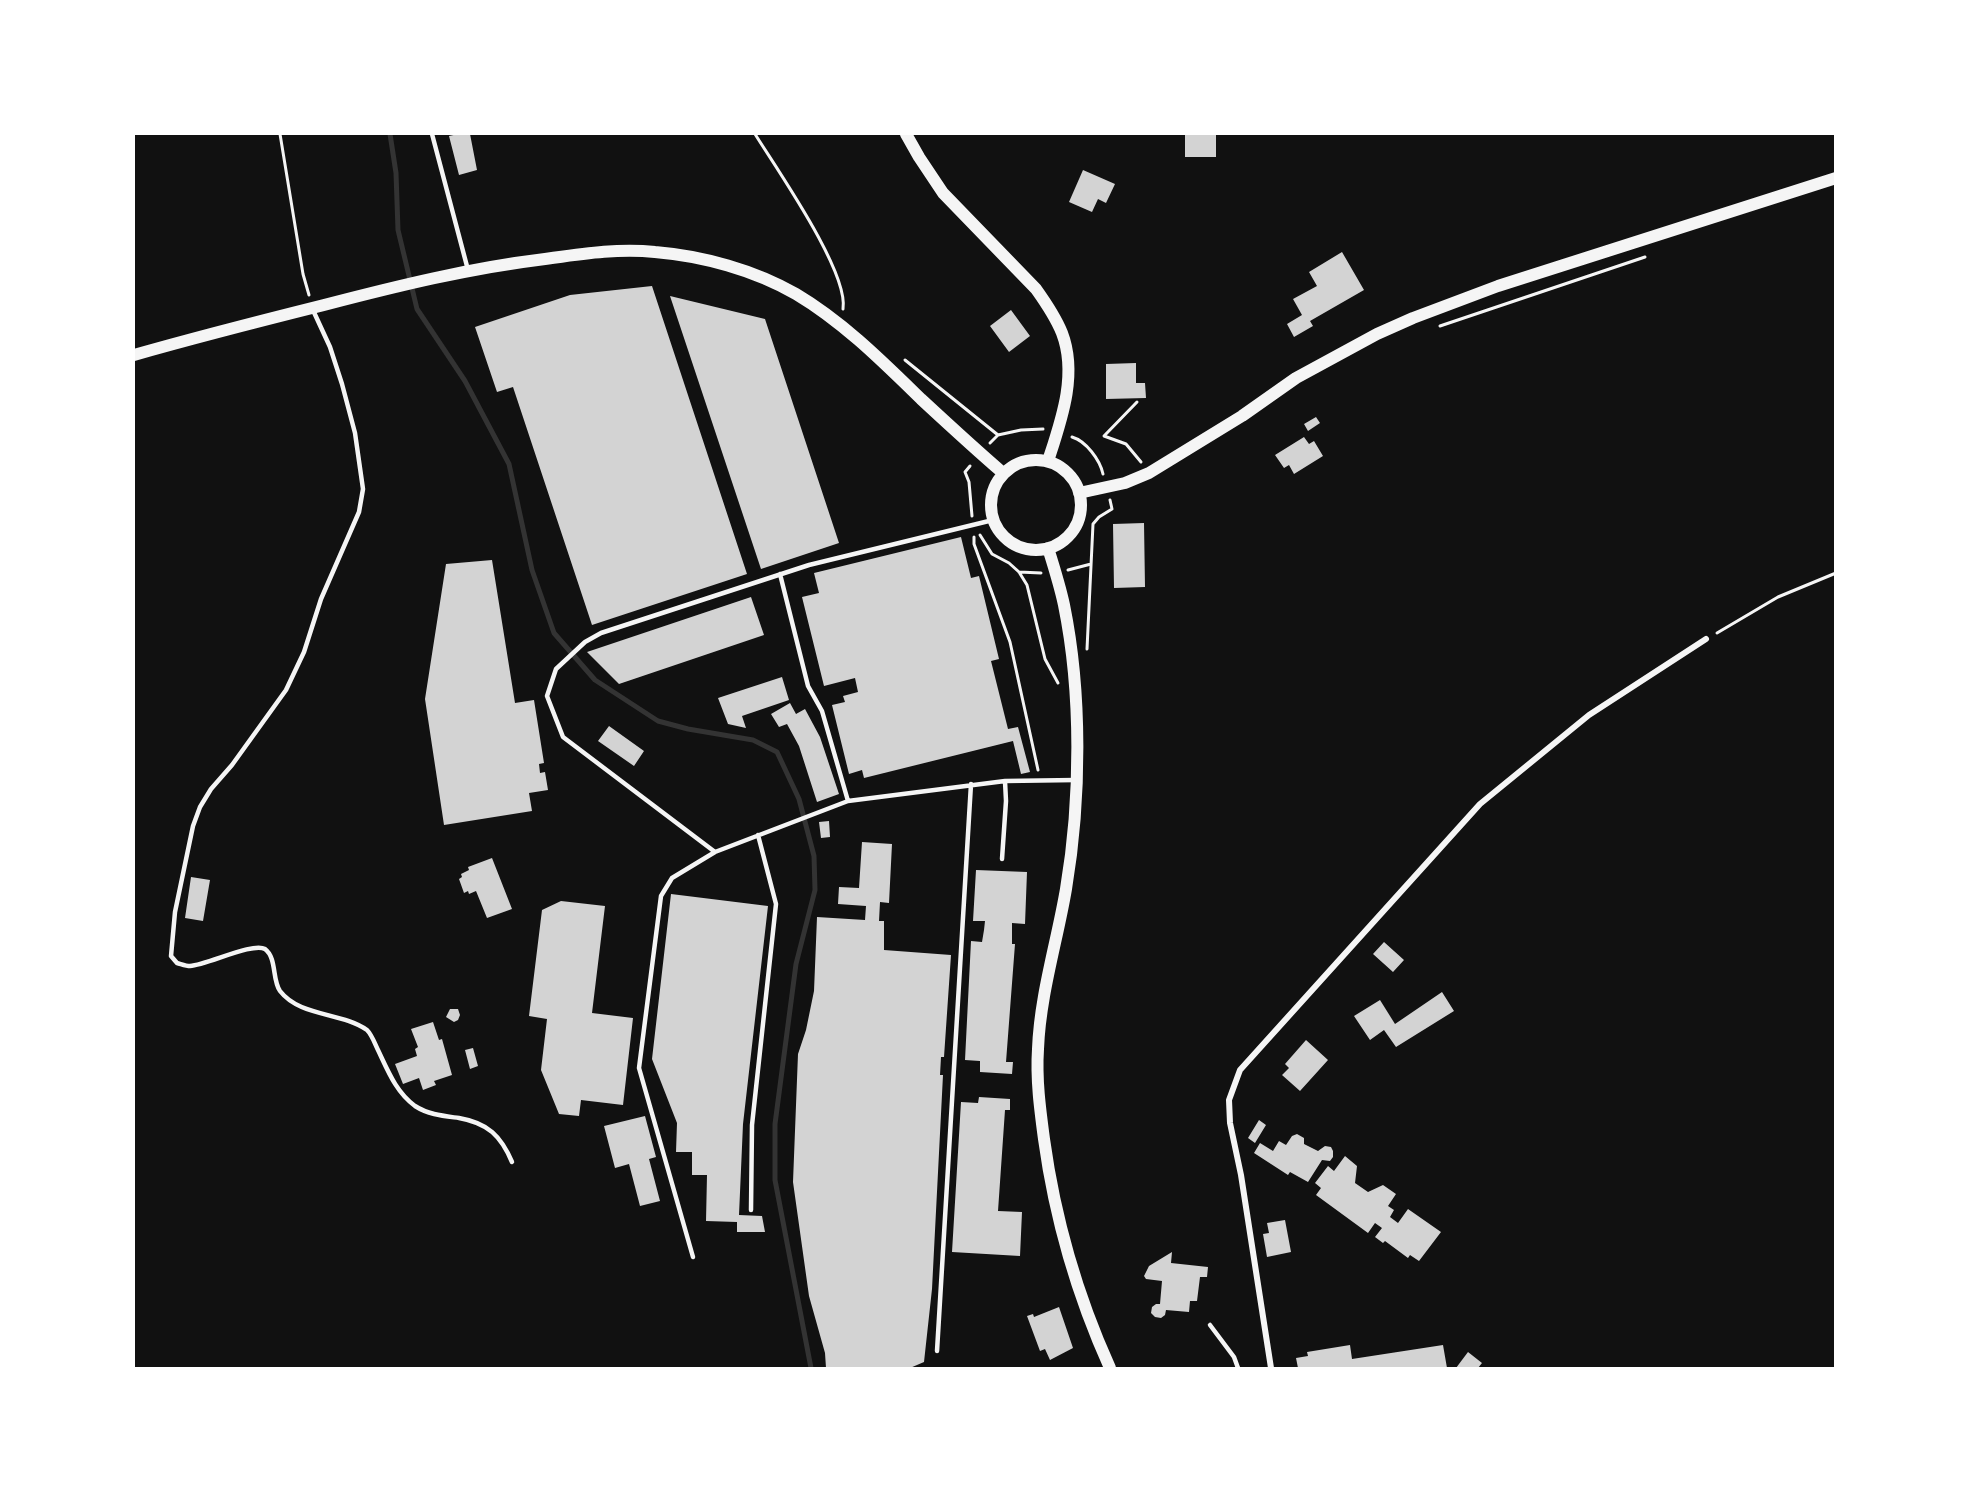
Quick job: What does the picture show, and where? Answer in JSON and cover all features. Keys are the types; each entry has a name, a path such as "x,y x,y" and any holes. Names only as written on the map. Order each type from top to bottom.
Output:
{"main road":[{"path":"906,134 943,193 1036,289 1063,334 1067,358 1067,393 1048,461"},
{"path":"1079,493 1125,483 1149,473 1242,416 1296,378 1377,334 1413,318 1498,286 1836,178"},
{"path":"134,355 468,270 589,254 653,251 686,255 718,262 758,276 795,294 837,322 1003,473"},
{"path":"1029,460 1048,461 1062,468 1073,479 1079,493 1081,504 1075,527 1068,536 1048,548 1035,550 1021,547 1009,541 999,531 990,507 991,495 996,483 1011,466 1029,460"},
{"path":"1048,548 1064,605 1070,650 1076,732 1076,780 1073,835 1066,888 1039,1025 1037,1074 1048,1166 1056,1210 1079,1296 1110,1368"}],"street":[{"path":"1271,1368 1241,1175 1230,1123 1229,1100 1240,1070 1480,804 1589,715 1706,639"}],"lane":[{"path":"432,134 468,270"},
{"path":"312,308 333,356 355,433 363,489 359,512 321,599 304,652 286,690 200,807 193,826 175,912 171,956 177,963 189,966 210,962 254,947 264,948 269,954 276,984 280,992 288,999 298,1005 359,1025 370,1032 394,1084 403,1095 426,1112 461,1118 494,1132 505,1145 512,1162"},
{"path":"715,852 564,737 547,696 556,669 585,642 601,633 809,565 993,519"},
{"path":"780,574 808,686 822,711 848,801"},
{"path":"693,1257 639,1068 661,896 672,878 715,852 848,801 971,784 1076,780"},
{"path":"1002,859 1005,781"},
{"path":"937,1351 971,784"},
{"path":"751,1209 752,1125 776,904 758,835"},
{"path":"1210,1325 1234,1357 1238,1368"}],"path":[{"path":"280,134 303,274 312,308"},
{"path":"755,134 819,238 839,282 843,309"},
{"path":"1434,328 1648,256"},
{"path":"897,354 998,435 1040,428 1079,439 1101,463 1112,508 1093,524 1088,644 1085,655"},
{"path":"1137,402 1104,436 1126,444 1149,473"},
{"path":"964,472 969,482 970,510 974,524 992,554 1009,563 1019,572 1027,585 1045,659 1060,691"},
{"path":"974,524 974,544 1010,642 1041,780"},
{"path":"1706,639 1778,597 1836,573"}],"building":[{"path":"470,134 477,170 459,175 449,136"},
{"path":"1185,134 1216,134 1216,157 1185,157"},
{"path":"1083,170 1115,184 1106,203 1098,199 1092,212 1069,202"},
{"path":"1342,252 1364,290 1310,321 1313,326 1294,337 1287,324 1302,315 1293,299 1317,286 1309,272"},
{"path":"652,286 747,574 592,625 513,387 497,392 475,327 570,295"},
{"path":"670,296 765,319 839,543 761,569"},
{"path":"1011,310 1030,336 1009,352 990,326"},
{"path":"1136,363 1136,383 1145,383 1146,398 1106,399 1106,364"},
{"path":"1316,417 1320,423 1308,431 1304,424"},
{"path":"1304,437 1309,444 1314,441 1323,456 1294,474 1289,465 1284,468 1275,455"},
{"path":"1144,523 1145,587 1114,588 1113,524"},
{"path":"961,537 971,578 979,576 999,659 991,661 1008,729 1018,727 1030,772 1021,774 1013,741 864,778 862,770 849,774 832,705 845,702 843,696 858,692 855,678 824,686 802,597 819,593 814,573"},
{"path":"492,560 515,703 534,700 544,763 539,764 540,773 545,772 548,790 529,793 532,811 444,825 425,699 446,564"},
{"path":"751,597 764,635 619,684 587,652"},
{"path":"782,677 789,700 742,716 746,728 728,724 718,698"},
{"path":"790,703 796,714 805,709 820,737 839,794 817,802 799,746 787,724 779,727 771,714"},
{"path":"609,726 644,751 634,766 598,741"},
{"path":"829,821 830,837 821,838 819,822"},
{"path":"862,842 892,844 889,903 880,902 879,921 884,921 884,950 951,955 944,1057 941,1057 940,1075 943,1075 932,1289 924,1362 910,1368 826,1368 825,1353 809,1296 793,1182 798,1054 806,1030 814,991 817,917 865,920 866,906 838,904 839,887 859,888"},
{"path":"492,858 512,909 487,918 476,891 469,894 468,891 464,893 459,879 462,877 461,874 469,870 468,867"},
{"path":"976,870 1027,872 1025,924 1012,923 1012,944 1015,944 1006,1062 1013,1062 1012,1074 980,1072 980,1061 965,1060 971,941 982,942 985,921 973,921"},
{"path":"191,877 210,880 203,921 185,918"},
{"path":"671,894 768,906 743,1124 739,1215 762,1216 765,1232 737,1232 737,1222 706,1221 707,1175 692,1175 692,1152 676,1152 677,1123 652,1059"},
{"path":"561,901 605,906 592,1013 633,1018 623,1105 581,1100 579,1116 559,1114 541,1070 547,1019 529,1016 542,910"},
{"path":"1384,942 1404,960 1393,972 1373,954"},
{"path":"1442,992 1454,1011 1396,1047 1384,1030 1370,1040 1354,1016 1380,1000 1395,1024"},
{"path":"450,1009 458,1009 460,1015 454,1022 446,1017"},
{"path":"433,1022 439,1040 442,1039 452,1075 434,1081 436,1085 423,1090 419,1078 403,1084 395,1064 417,1056 415,1049 418,1047 411,1029"},
{"path":"1306,1040 1328,1060 1300,1091 1282,1075 1289,1068 1285,1064"},
{"path":"473,1048 478,1066 470,1069 465,1050"},
{"path":"979,1097 1010,1099 1010,1110 1005,1110 998,1211 1022,1212 1020,1256 952,1252 961,1102 978,1103"},
{"path":"645,1116 656,1157 649,1159 660,1201 640,1206 629,1164 615,1168 604,1126"},
{"path":"1259,1120 1266,1125 1255,1143 1248,1138"},
{"path":"1297,1134 1304,1138 1304,1144 1318,1151 1325,1146 1331,1147 1333,1151 1330,1161 1322,1160 1308,1182 1290,1172 1288,1175 1254,1153 1260,1143 1273,1151 1279,1141 1286,1145 1292,1136"},
{"path":"1345,1156 1357,1166 1355,1183 1368,1192 1383,1185 1396,1194 1388,1206 1394,1210 1390,1217 1398,1223 1408,1209 1441,1232 1419,1261 1410,1255 1408,1258 1385,1241 1383,1243 1375,1237 1382,1228 1375,1223 1368,1233 1316,1195 1321,1188 1315,1183 1328,1166 1334,1171"},
{"path":"1285,1220 1291,1252 1267,1257 1263,1234 1269,1233 1267,1223"},
{"path":"1172,1252 1171,1263 1208,1267 1207,1277 1200,1277 1197,1301 1190,1301 1189,1312 1166,1310 1165,1315 1161,1318 1155,1317 1151,1313 1152,1307 1160,1304 1162,1281 1146,1279 1144,1276 1149,1266"},
{"path":"1059,1307 1073,1348 1050,1360 1045,1349 1040,1351 1027,1316 1033,1314 1034,1317"},
{"path":"1350,1345 1352,1359 1443,1345 1447,1368 1298,1368 1296,1358 1308,1356 1307,1352"},
{"path":"1468,1352 1482,1363 1478,1368 1456,1368"}],"waterway":[{"path":"390,134 396,173 398,230 417,309 465,381 509,464 532,570 554,633 595,680 658,721 688,729 753,740 777,752 799,799 814,856 815,890 796,964 775,1124 775,1180 811,1368"}]}
